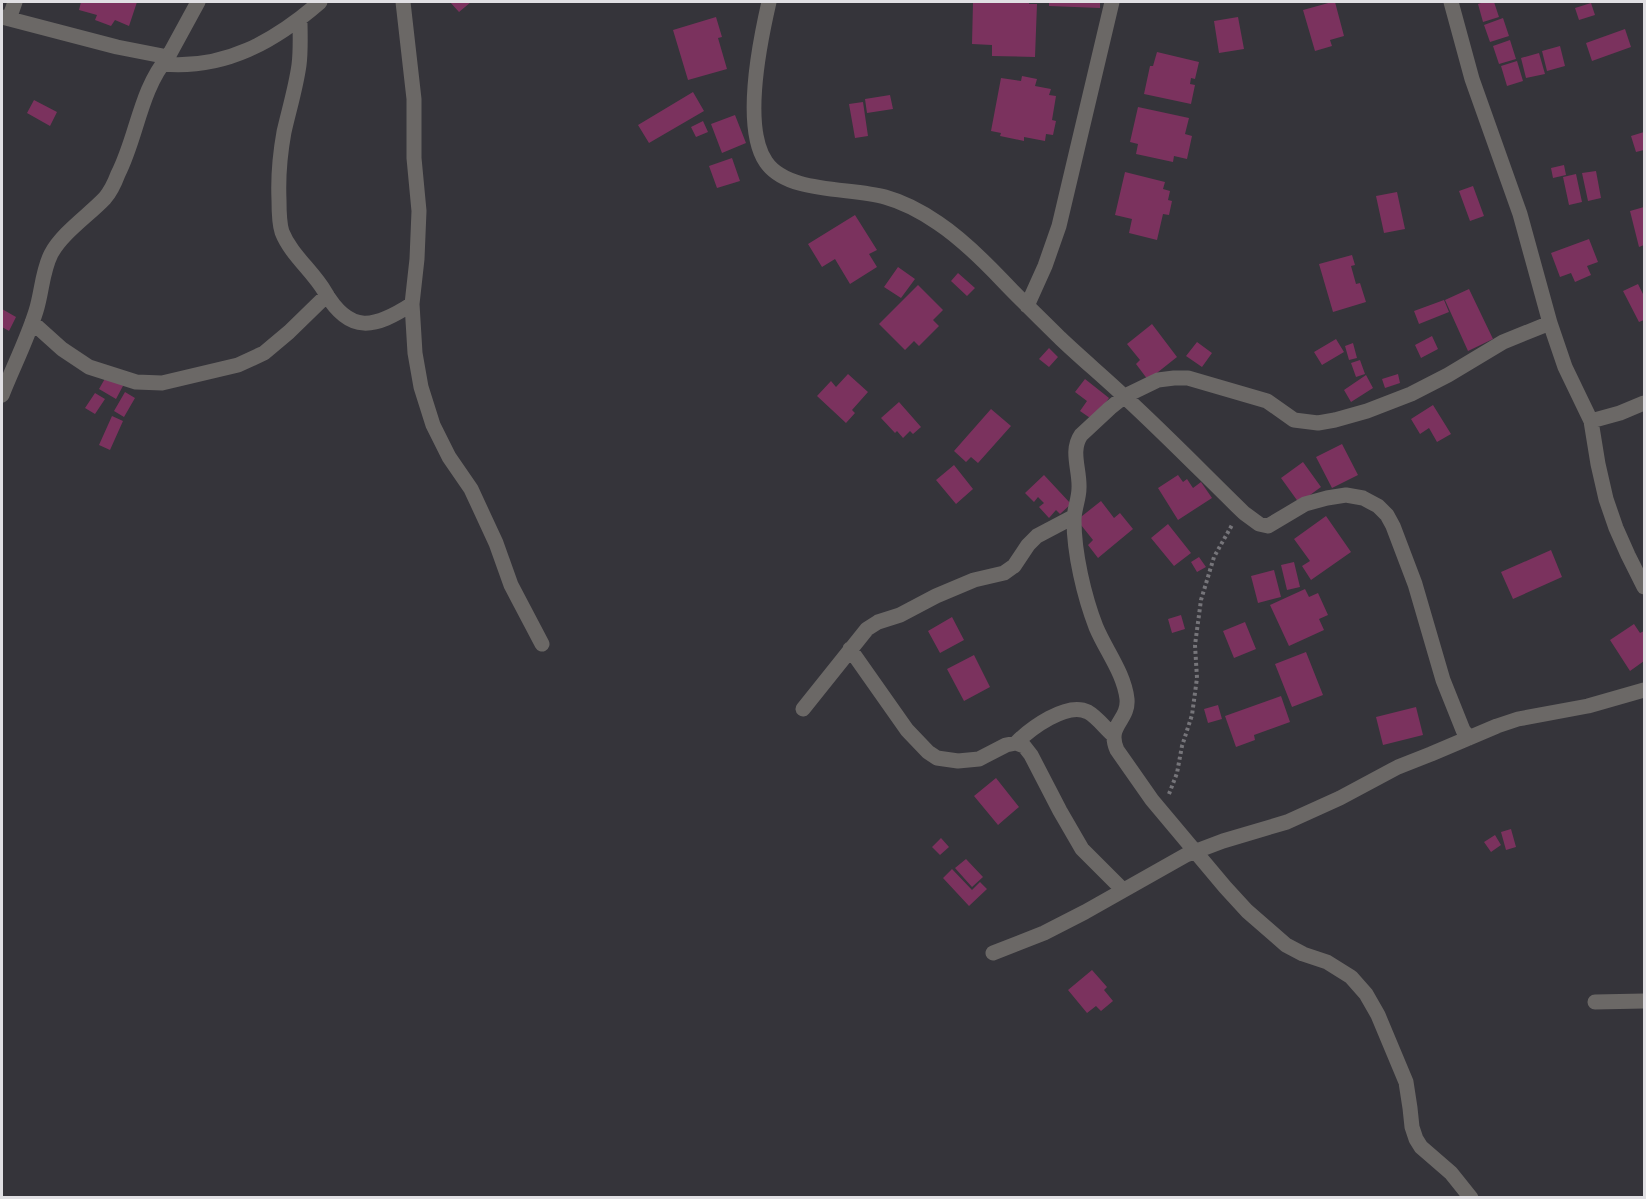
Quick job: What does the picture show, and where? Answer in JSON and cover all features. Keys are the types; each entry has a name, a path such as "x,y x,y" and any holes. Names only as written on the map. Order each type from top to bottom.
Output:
{"street":[{"path":"15,2 5,18 181,66 234,56 266,41 300,19 320,2"},
{"path":"2,396 38,305 52,252 72,228 106,197 120,172 150,86 198,2"},
{"path":"403,2 414,99 414,158 418,212 417,260 412,304 415,353 421,387 433,425 449,457 471,489 496,543 511,585 542,644"},
{"path":"769,2 758,65 754,119 759,146 765,161 774,171 796,182 885,197 937,222 966,243 1078,355 1125,396 1244,513 1259,524 1268,526 1305,504 1346,495 1363,498 1378,506 1393,526 1415,584 1443,680 1457,716 1469,738"},
{"path":"1027,306 1045,266 1059,226 1112,2"},
{"path":"1451,2 1472,79 1520,214 1550,323 1565,367 1591,421 1606,499 1616,528 1644,587"},
{"path":"300,19 299,64 284,134 278,179 282,231 332,304 346,318 361,323 381,321 412,304"},
{"path":"32,322 62,349 89,367 136,382 162,382 238,365 264,353 327,295"},
{"path":"1470,1197 1451,1173 1421,1147 1416,1138 1412,1127 1406,1082 1378,1015 1352,976 1327,962 1303,954 1286,945 1247,911 1162,812 1130,771 1117,750 1113,742 1113,735 1125,711 1126,697 1122,681 1096,626 1080,569 1073,517 1079,489 1075,449 1081,435 1110,408 1125,396 1158,380 1188,378 1267,400 1294,420 1318,423 1367,411 1412,394 1503,342 1550,323"},
{"path":"1591,421 1644,403"},
{"path":"803,709 867,629 974,580 1010,570 1037,536 1073,517"},
{"path":"850,649 907,730 937,758 958,761 979,759 1006,745 1016,743 1024,746 1082,849 1124,890"},
{"path":"993,954 1044,933 1085,912 1173,861 1223,841 1287,822 1340,798 1398,767 1497,726 1518,719 1588,706 1644,690"},
{"path":"1016,743 1039,724 1065,712 1076,710 1087,712 1113,735"},
{"path":"1595,1002 1644,1001"}],"path":[{"path":"1162,812 1177,773 1182,746 1192,715 1197,678 1195,645 1197,624 1206,579 1214,556 1232,524 1244,513"}],"building":[{"path":"81,2 137,2 129,26 115,20 111,26 95,20 97,15 79,10"},
{"path":"450,2 471,2 459,12"},
{"path":"973,2 1037,4 1035,57 992,56 992,45 972,44"},
{"path":"1049,2 1100,2 1100,8 1049,6"},
{"path":"1335,2 1344,36 1330,40 1332,46 1315,51 1303,10"},
{"path":"1494,2 1499,17 1483,22 1478,4"},
{"path":"1591,3 1595,15 1579,20 1575,8"},
{"path":"716,17 722,37 718,38 727,69 688,80 673,30"},
{"path":"1238,17 1244,49 1219,53 1214,21"},
{"path":"1503,18 1509,36 1490,42 1484,25"},
{"path":"1625,29 1631,47 1592,61 1586,43"},
{"path":"1510,40 1516,59 1499,64 1493,46"},
{"path":"1560,46 1565,66 1547,71 1542,51"},
{"path":"1157,52 1199,62 1195,79 1191,78 1190,84 1195,85 1191,104 1144,94 1150,66 1153,66"},
{"path":"1539,53 1545,74 1526,78 1521,58"},
{"path":"1517,61 1523,81 1507,86 1501,66"},
{"path":"1022,76 1037,79 1035,86 1051,89 1049,95 1056,96 1052,120 1056,121 1053,135 1046,134 1045,141 1024,137 1024,141 1000,136 1001,133 991,131 1001,78 1021,81"},
{"path":"693,92 704,111 649,143 638,125"},
{"path":"890,95 893,109 867,113 865,99"},
{"path":"34,100 57,112 50,126 27,113"},
{"path":"863,102 868,136 855,138 849,104"},
{"path":"1138,107 1189,118 1185,134 1192,136 1187,159 1174,156 1173,162 1136,154 1138,144 1130,142"},
{"path":"735,115 746,143 722,153 711,124"},
{"path":"703,121 708,132 696,137 691,127"},
{"path":"1644,132 1644,150 1636,152 1631,136"},
{"path":"732,158 740,181 717,188 709,166"},
{"path":"1564,165 1566,175 1553,178 1551,168"},
{"path":"1596,171 1601,198 1588,201 1582,173"},
{"path":"1125,172 1165,182 1163,189 1170,191 1168,200 1172,201 1169,215 1163,214 1157,240 1129,233 1132,219 1115,215"},
{"path":"1576,174 1582,202 1569,205 1563,177"},
{"path":"1473,186 1484,216 1470,221 1459,191"},
{"path":"1397,192 1405,229 1384,233 1376,196"},
{"path":"1644,207 1644,245 1639,247 1630,211"},
{"path":"855,215 877,250 869,254 877,267 850,284 835,259 822,267 808,244"},
{"path":"1589,239 1598,262 1587,266 1591,275 1575,282 1571,273 1560,277 1551,253"},
{"path":"1352,255 1355,265 1351,266 1356,284 1360,283 1366,302 1333,312 1319,264"},
{"path":"898,267 915,279 901,298 884,287"},
{"path":"958,273 975,288 967,296 951,281"},
{"path":"1638,284 1644,296 1644,320 1639,322 1623,291"},
{"path":"918,285 943,310 933,320 939,326 919,346 914,341 905,350 879,324"},
{"path":"1469,289 1493,339 1468,351 1445,300"},
{"path":"1444,300 1449,312 1419,324 1414,311"},
{"path":"2,309 16,317 9,331 2,327"},
{"path":"1152,324 1177,357 1148,380 1136,364 1140,360 1127,344"},
{"path":"1432,336 1438,349 1421,358 1415,345"},
{"path":"1336,339 1344,352 1322,365 1314,352"},
{"path":"1197,342 1212,353 1202,367 1186,356"},
{"path":"1353,343 1357,358 1349,360 1345,346"},
{"path":"1049,348 1058,357 1049,367 1039,359"},
{"path":"1360,360 1365,374 1356,377 1351,363"},
{"path":"848,374 868,392 852,410 855,413 846,423 817,396 831,381 836,387"},
{"path":"1398,374 1400,383 1385,388 1382,379"},
{"path":"107,375 124,384 116,399 99,389"},
{"path":"1366,375 1373,388 1351,402 1344,390"},
{"path":"1085,379 1109,398 1093,420 1080,411 1087,401 1075,392"},
{"path":"125,392 135,398 124,417 114,411"},
{"path":"95,393 105,399 95,414 85,408"},
{"path":"899,402 921,427 913,434 910,431 903,438 881,418"},
{"path":"1433,405 1451,434 1437,442 1429,428 1420,434 1411,419"},
{"path":"991,409 1011,426 978,463 971,457 966,462 954,451"},
{"path":"112,416 123,421 110,450 99,445"},
{"path":"1342,444 1358,475 1332,488 1316,457"},
{"path":"1303,462 1321,487 1299,503 1281,478"},
{"path":"954,465 973,489 956,504 936,480"},
{"path":"1044,475 1071,504 1060,514 1056,510 1049,518 1039,507 1044,503 1038,497 1034,502 1025,493"},
{"path":"1178,475 1183,482 1187,479 1193,488 1201,482 1212,498 1178,520 1158,488"},
{"path":"1101,501 1114,518 1120,513 1133,529 1098,558 1088,545 1093,540 1077,520"},
{"path":"1326,516 1351,552 1311,580 1302,566 1310,561 1294,539"},
{"path":"1168,524 1191,553 1174,566 1151,538"},
{"path":"1551,550 1562,577 1513,599 1501,572"},
{"path":"1199,557 1206,567 1197,572 1191,562"},
{"path":"1294,562 1300,587 1287,590 1281,565"},
{"path":"1274,570 1281,597 1258,603 1251,576"},
{"path":"1305,589 1309,597 1318,593 1328,615 1319,619 1324,630 1289,646 1270,605"},
{"path":"1181,615 1185,629 1172,633 1168,619"},
{"path":"952,617 964,640 940,653 928,631"},
{"path":"1245,622 1256,649 1234,658 1223,631"},
{"path":"1634,624 1640,633 1644,631 1644,661 1630,671 1610,640"},
{"path":"1306,652 1323,695 1292,707 1275,664"},
{"path":"974,655 990,687 964,701 947,669"},
{"path":"1281,696 1290,722 1254,735 1255,740 1236,747 1225,716"},
{"path":"1218,705 1222,719 1208,723 1204,709"},
{"path":"1416,707 1423,735 1383,745 1376,717"},
{"path":"996,778 1019,807 998,825 974,796"},
{"path":"1511,829 1516,847 1506,850 1501,832"},
{"path":"1495,835 1501,845 1491,852 1484,842"},
{"path":"941,838 949,847 940,855 932,847"},
{"path":"966,859 983,877 972,887 955,868"},
{"path":"952,869 972,890 980,882 987,889 969,906 943,878"},
{"path":"1092,970 1107,987 1104,990 1113,1001 1101,1011 1096,1006 1087,1013 1068,990"}]}
